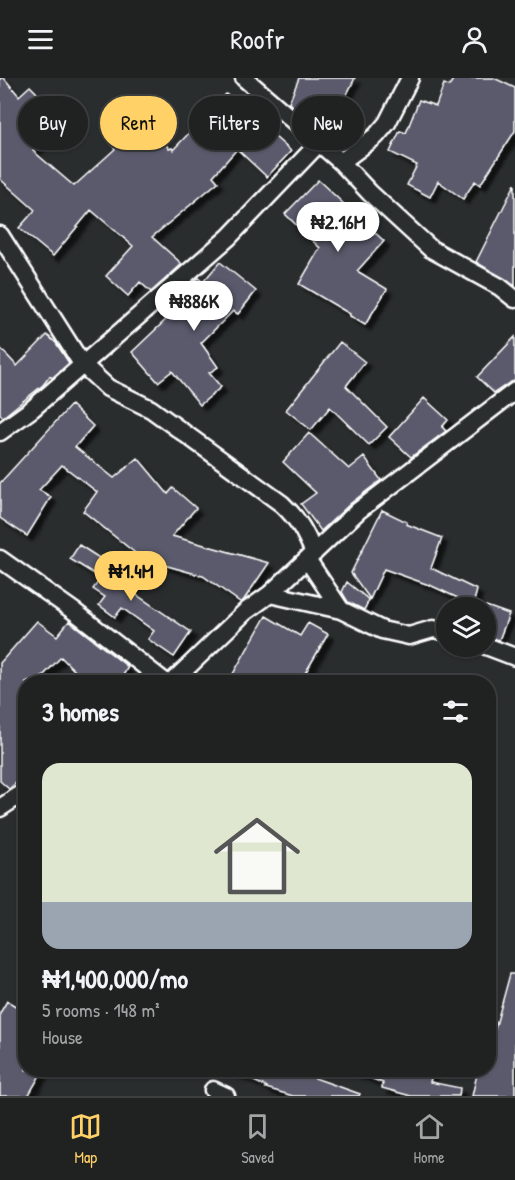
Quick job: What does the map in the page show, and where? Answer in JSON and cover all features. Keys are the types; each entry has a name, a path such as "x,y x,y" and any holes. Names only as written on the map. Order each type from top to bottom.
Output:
{"street":[{"path":"244,78 292,119"},
{"path":"341,162 376,135 387,123 410,78"},
{"path":"0,432 32,409 229,237 313,150"},
{"path":"328,150 430,249 500,287 515,299"},
{"path":"0,235 82,364 108,388 151,409 282,504 296,517 304,530 310,556 341,610"},
{"path":"179,675 245,612 270,594 358,511 515,391"},
{"path":"0,559 75,612 156,675"},
{"path":"270,594 341,610 382,630 409,636 436,630"},
{"path":"496,650 515,657"},
{"path":"0,808 18,797"}],"building":[{"path":"0,78 4,78 19,96 18,150 34,150 74,186 114,150 177,150 177,146 189,133 189,150 236,150 213,176 218,182 152,237 182,264 151,292 140,282 128,296 106,276 133,246 91,210 53,256 19,228 35,210 0,179"},
{"path":"299,78 355,78 346,96 292,96 292,106 289,103"},
{"path":"454,78 494,78 515,88 515,131 480,185 475,181 463,199 438,181 430,197 407,185 417,165 390,152 400,131 406,133 419,100 436,106 444,84 449,86"},
{"path":"30,86 40,96 19,96"},
{"path":"280,141 291,151 267,177 238,150 280,150"},
{"path":"318,180 384,241 357,271 387,289 365,325 299,284 320,248 285,214"},
{"path":"515,184 515,286 476,262"},
{"path":"220,262 256,291 238,314 233,311 201,343 218,367 209,373 221,387 200,405 172,371 158,382 132,352 174,312 166,306 198,278 203,282"},
{"path":"47,335 56,343 69,363 52,378 50,376 43,385 3,417 0,414 0,348 17,366"},
{"path":"515,337 515,381 494,393 477,377"},
{"path":"340,342 365,362 346,386 387,427 369,445 330,407 311,430 286,410"},
{"path":"424,398 448,420 442,427 446,431 411,457 389,437"},
{"path":"71,405 93,426 75,447 114,478 138,458 168,494 173,488 196,508 172,536 269,563 243,601 240,602 203,576 152,560 149,564 83,511 97,492 62,465 39,490 51,497 27,536 0,518 0,483"},
{"path":"309,433 349,469 364,457 381,480 351,503 321,531 301,504 316,493 283,462"},
{"path":"382,510 407,522 406,524 442,538 431,568 477,590 475,597 456,597 384,569 370,599 351,573"},
{"path":"79,545 137,582 131,591 191,632 174,657 148,639 154,631 122,608 115,617 99,605 105,597 93,589 101,578 70,559"},
{"path":"347,582 369,600 364,610 348,602 342,592"},
{"path":"496,609 509,614 499,640 496,639"},
{"path":"266,616 300,636 308,623 328,634 304,675 233,674"},
{"path":"37,621 57,636 69,621 128,667 123,675 79,675 61,657 44,675 18,675 18,781 9,789 0,781 0,663"},
{"path":"510,974 515,974 515,1096 472,1096 476,1077 496,1077 496,1025"},
{"path":"7,1001 18,1007 18,1077 39,1077 28,1096 0,1096 0,1013"},
{"path":"245,1077 312,1077 360,1094 359,1096 293,1096"},
{"path":"368,1077 431,1077 430,1082 460,1088 459,1096 411,1096 382,1088 383,1083"}]}
